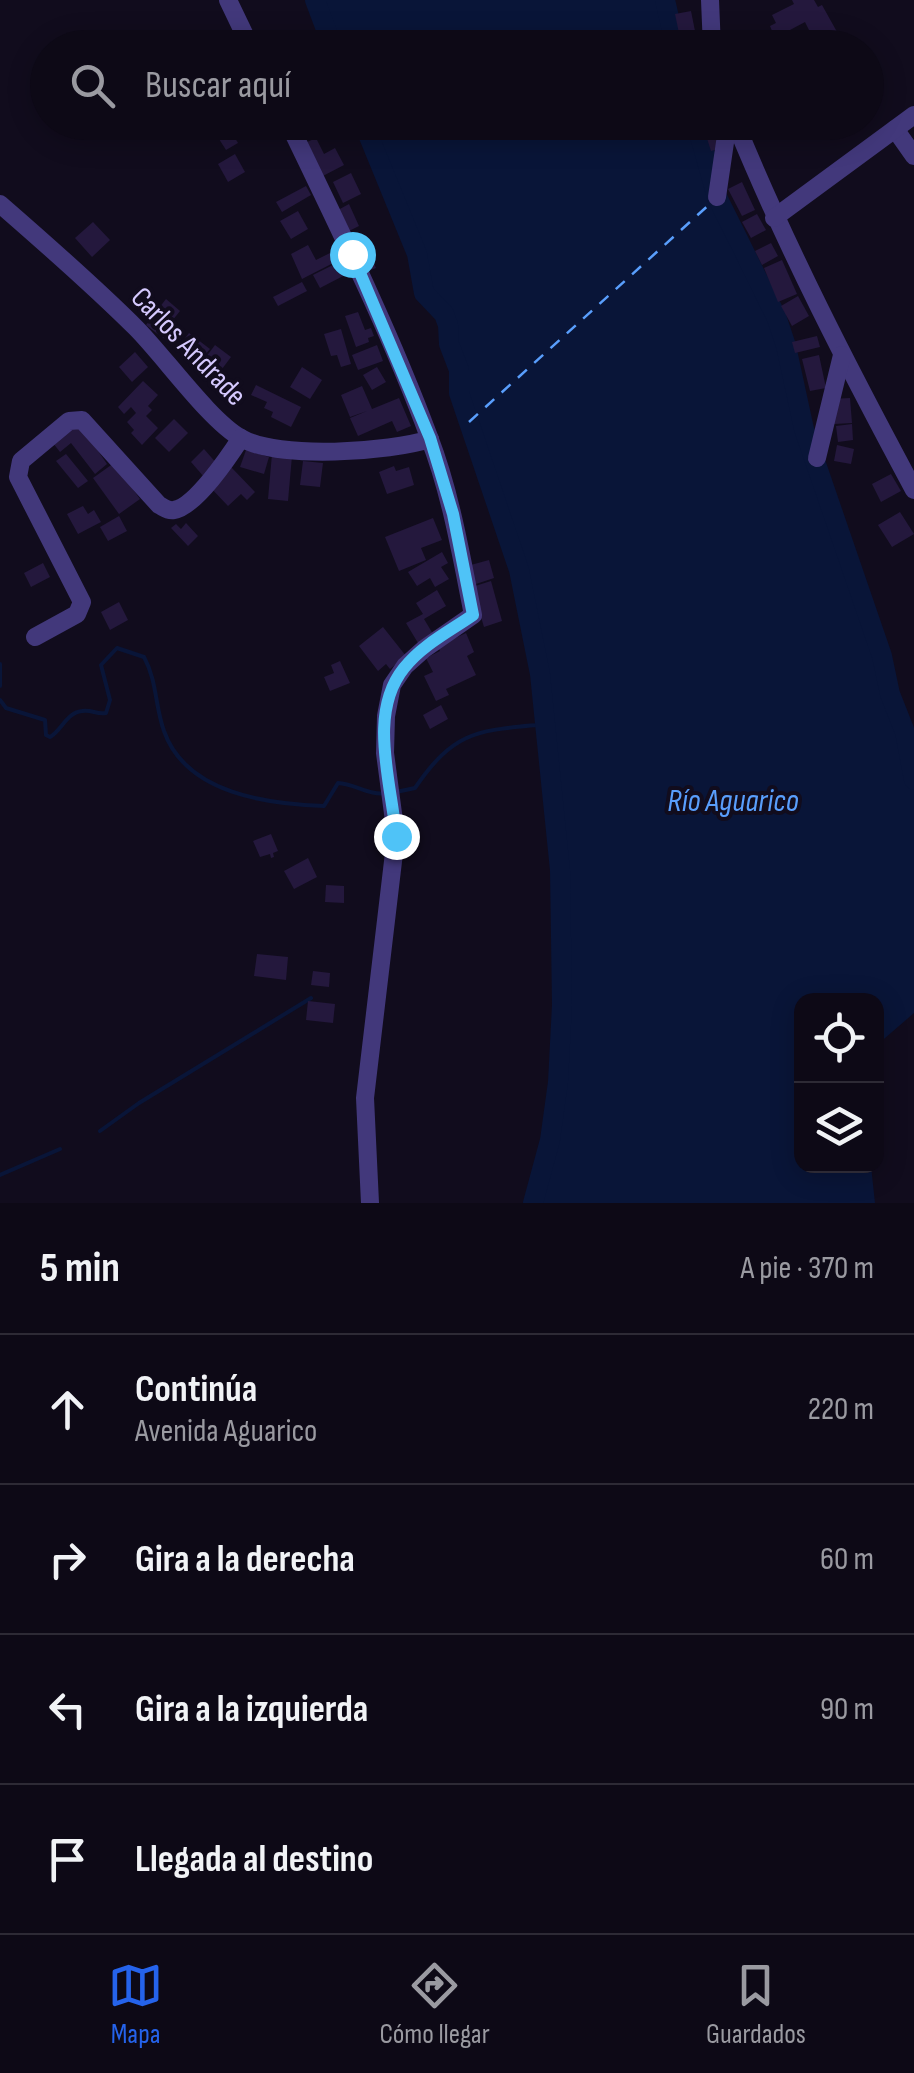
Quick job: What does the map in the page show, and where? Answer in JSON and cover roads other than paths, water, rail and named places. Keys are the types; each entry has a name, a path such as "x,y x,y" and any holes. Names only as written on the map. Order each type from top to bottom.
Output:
{"street":[{"path":"228,0 242,30"},
{"path":"710,0 711,30"},
{"path":"884,138 914,115"},
{"path":"896,129 914,156"},
{"path":"297,140 352,254 430,438 453,514 473,615 424,648 406,666 392,685 386,716 385,753 396,836 366,1098 370,1203"},
{"path":"717,197 728,140"},
{"path":"740,140 842,355 914,490"},
{"path":"774,218 881,140"},
{"name":"Carlos Andrade","path":"0,204 136,328 241,438 277,448 334,451 406,446 430,438"},
{"path":"817,458 842,355"},
{"path":"35,636 76,614 82,602 18,477 21,460 70,421 82,420 159,505 174,510 212,478 241,438"}],"water":[{"path":"315,0 665,0 672,30 326,30"},
{"name":"Río Aguarico","path":"370,140 701,140 717,197 776,316 786,346 804,429 882,656 890,694 905,732 914,780 914,1013 884,1039 884,993 794,993 794,1173 872,1173 875,1203 533,1203 550,1140 562,1005 560,870 540,674 519,570 459,393 459,370 449,344 448,325 444,314 424,293 417,254"}],"waterway":[{"path":"315,0 326,30"},
{"path":"665,0 672,30"},
{"path":"370,140 417,254 424,293 444,314 448,325 449,344 459,370 459,393 519,570 540,674 560,870 562,1005 550,1140 533,1203"},
{"path":"701,140 717,197 776,316 786,346 804,429 882,656 890,694 905,732 914,780"},
{"path":"0,700 6,708 45,720 46,735 50,737 77,712 106,713 110,700 101,665 117,648 144,657 164,731 175,752 190,769 210,782 255,798 302,805 324,806 338,783 386,793"},
{"path":"0,664 0,686"},
{"path":"396,792 415,788 443,754 471,736 547,724"},
{"path":"100,1131 311,998"},
{"path":"0,1175 60,1149"}]}
